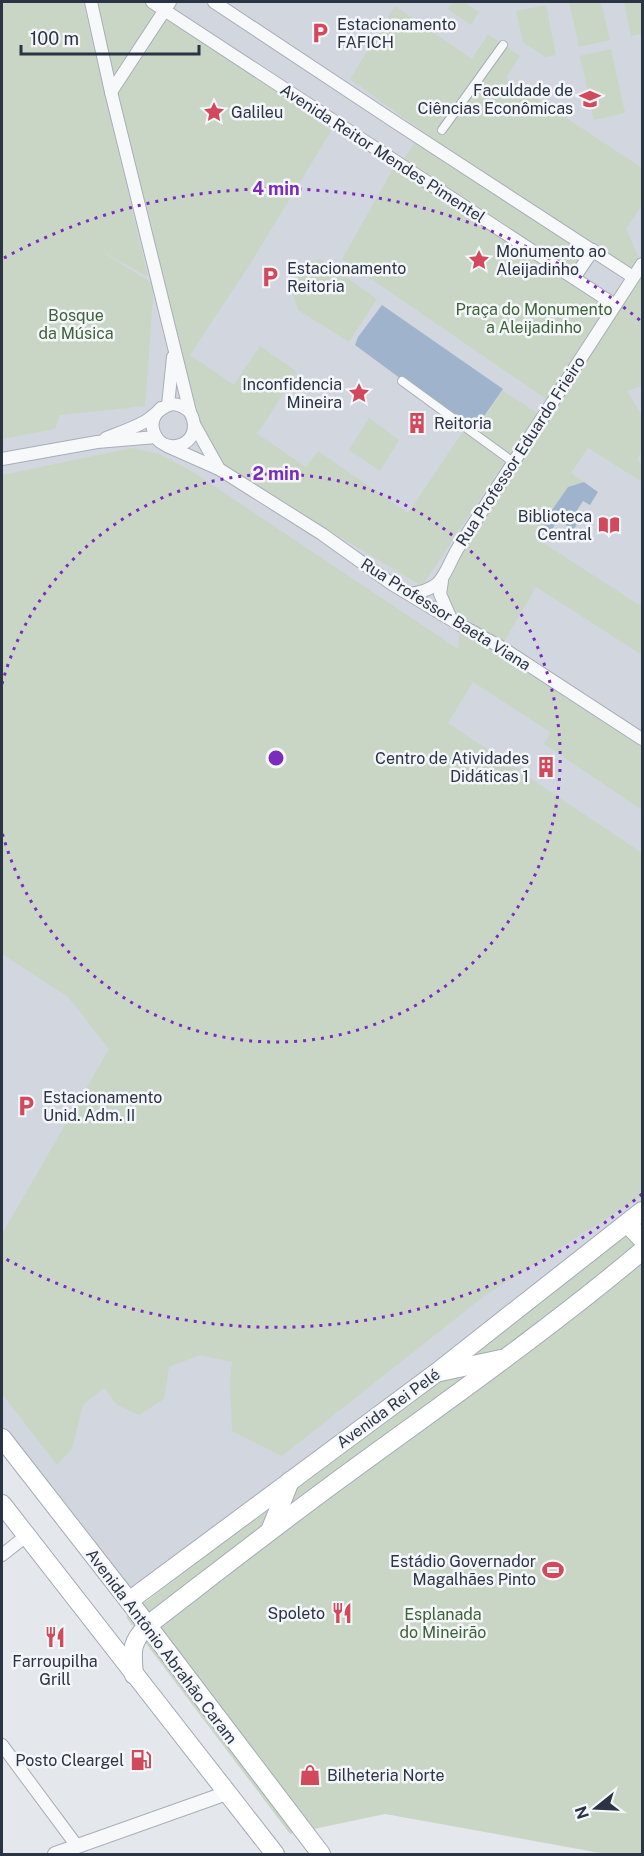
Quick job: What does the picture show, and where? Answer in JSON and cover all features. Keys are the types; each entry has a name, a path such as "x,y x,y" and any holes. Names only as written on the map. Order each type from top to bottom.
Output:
{"main road":[{"name":"Avenida Rei Pelé","path":"129,1600 436,1373 642,1211"},
{"path":"627,1223 642,1239"},
{"name":"Avenida Rei Pelé","path":"134,1675 132,1648 148,1625 270,1531 508,1358 642,1251"},
{"path":"436,1373 508,1358"},
{"name":"Avenida Antônio Abrahão Caram","path":"2,1438 129,1600 321,1854"},
{"path":"270,1531 290,1481"},
{"path":"2,1504 275,1854"}],"street":[{"path":"91,2 111,92 195,426 189,440 175,447 167,446 156,437 152,426 153,419 164,406 171,388 173,341"},
{"name":"Avenida Reitor Mendes Pimentel","path":"152,2 167,6 615,305"},
{"name":"Avenida Reitor Mendes Pimentel","path":"214,2 633,277"},
{"path":"111,92 167,6"},
{"path":"442,130 503,45"},
{"path":"574,278 592,250"},
{"name":"Rua Professor Eduardo Frieiro","path":"441,581 455,553 642,264"},
{"path":"402,381 513,462"},
{"path":"97,442 145,422 164,406 176,404 190,412"},
{"name":"Rua Professor Baeta Viana","path":"195,426 219,469"},
{"path":"2,459 97,442 156,437"},
{"name":"Rua Professor Baeta Viana","path":"167,446 219,469 322,534 415,597 501,647 642,739"},
{"path":"415,597 441,581"},
{"path":"441,581 440,594 452,620"},
{"path":"2,1555 26,1536"},
{"path":"2,1745 77,1846"},
{"path":"55,1854 227,1793"}],"shaded area":[{"path":"2,2 642,2 642,1208 128,1590 2,1426"}],"green space":[{"name":"Bosque da Música","path":"2,2 83,2 148,277 96,248 154,284 145,406 60,415 55,429 2,439"},
{"path":"91,2 152,2 164,10 111,92"},
{"path":"453,2 464,2 479,12 471,25 448,9"},
{"path":"569,2 601,2 610,40 579,47"},
{"path":"624,2 642,2 642,34 631,36"},
{"path":"546,5 556,55 545,57 523,42 516,11"},
{"name":"Praça do Monumento a Aleijadinho","path":"395,6 472,59 488,34 520,56 506,78 642,168 642,205 626,229 642,265 633,277 593,250 575,278 615,305 552,403 342,259 397,162 401,164 418,137 444,147 350,79"},
{"path":"162,17 280,93 331,131 252,261 190,355 234,385 260,346 297,372 256,433 306,467 318,451 408,513 464,430 504,463 422,586 221,466 199,424 115,97"},
{"path":"611,49 625,113 594,120 580,56"},
{"path":"320,259 377,299 349,342 298,310 292,292 306,264"},
{"path":"642,269 642,386 627,391 642,415 642,452 637,460 642,464 642,482 588,448 571,473 584,482 568,487 543,523 547,537 542,542 639,605 642,600 642,655 536,587 501,647 642,740 642,810 544,744 550,732 473,682 448,723 642,853 642,1196 483,1297 282,1456 232,1431 230,1382 232,1362 200,1355 169,1367 164,1399 139,1415 117,1405 104,1388 83,1405 72,1449 57,1465 2,1394 2,1234 109,1049 68,997 2,954 2,475 132,448 159,454 190,470 458,649 460,625 452,620 442,581 513,462 473,433 503,391 542,416"},
{"path":"369,418 399,440 380,471 349,450"},
{"name":"Esplanada do Mineirão","path":"642,1220 642,1854 606,1854 385,1814 290,1834 126,1617"}],"water":[{"path":"382,305 503,389 473,432 355,345 358,337"},
{"path":"584,482 598,492 590,505 583,501 576,512 582,517 573,530 558,520 547,537 543,523 568,487"}],"place":[{"name":"Estacionamento FAFICH","path":"320,33"},
{"name":"Faculdade de Ciências Econômicas","path":"590,99"},
{"name":"Galileu","path":"214,112"},
{"name":"Monumento ao Aleijadinho","path":"479,260"},
{"name":"Estacionamento Reitoria","path":"270,277"},
{"name":"Inconfidencia Mineira","path":"359,393"},
{"name":"Reitoria","path":"417,423"},
{"name":"Biblioteca Central","path":"609,525"},
{"name":"Centro de Atividades Didáticas 1","path":"546,767"},
{"name":"Estacionamento Unid. Adm. II","path":"26,1106"},
{"name":"Estádio Governador Magalhães Pinto","path":"553,1570"},
{"name":"Spoleto","path":"342,1613"},
{"name":"Farroupilha Grill","path":"55,1637"},
{"name":"Posto Cleargel","path":"141,1760"},
{"name":"Bilheteria Norte","path":"310,1775"}]}
